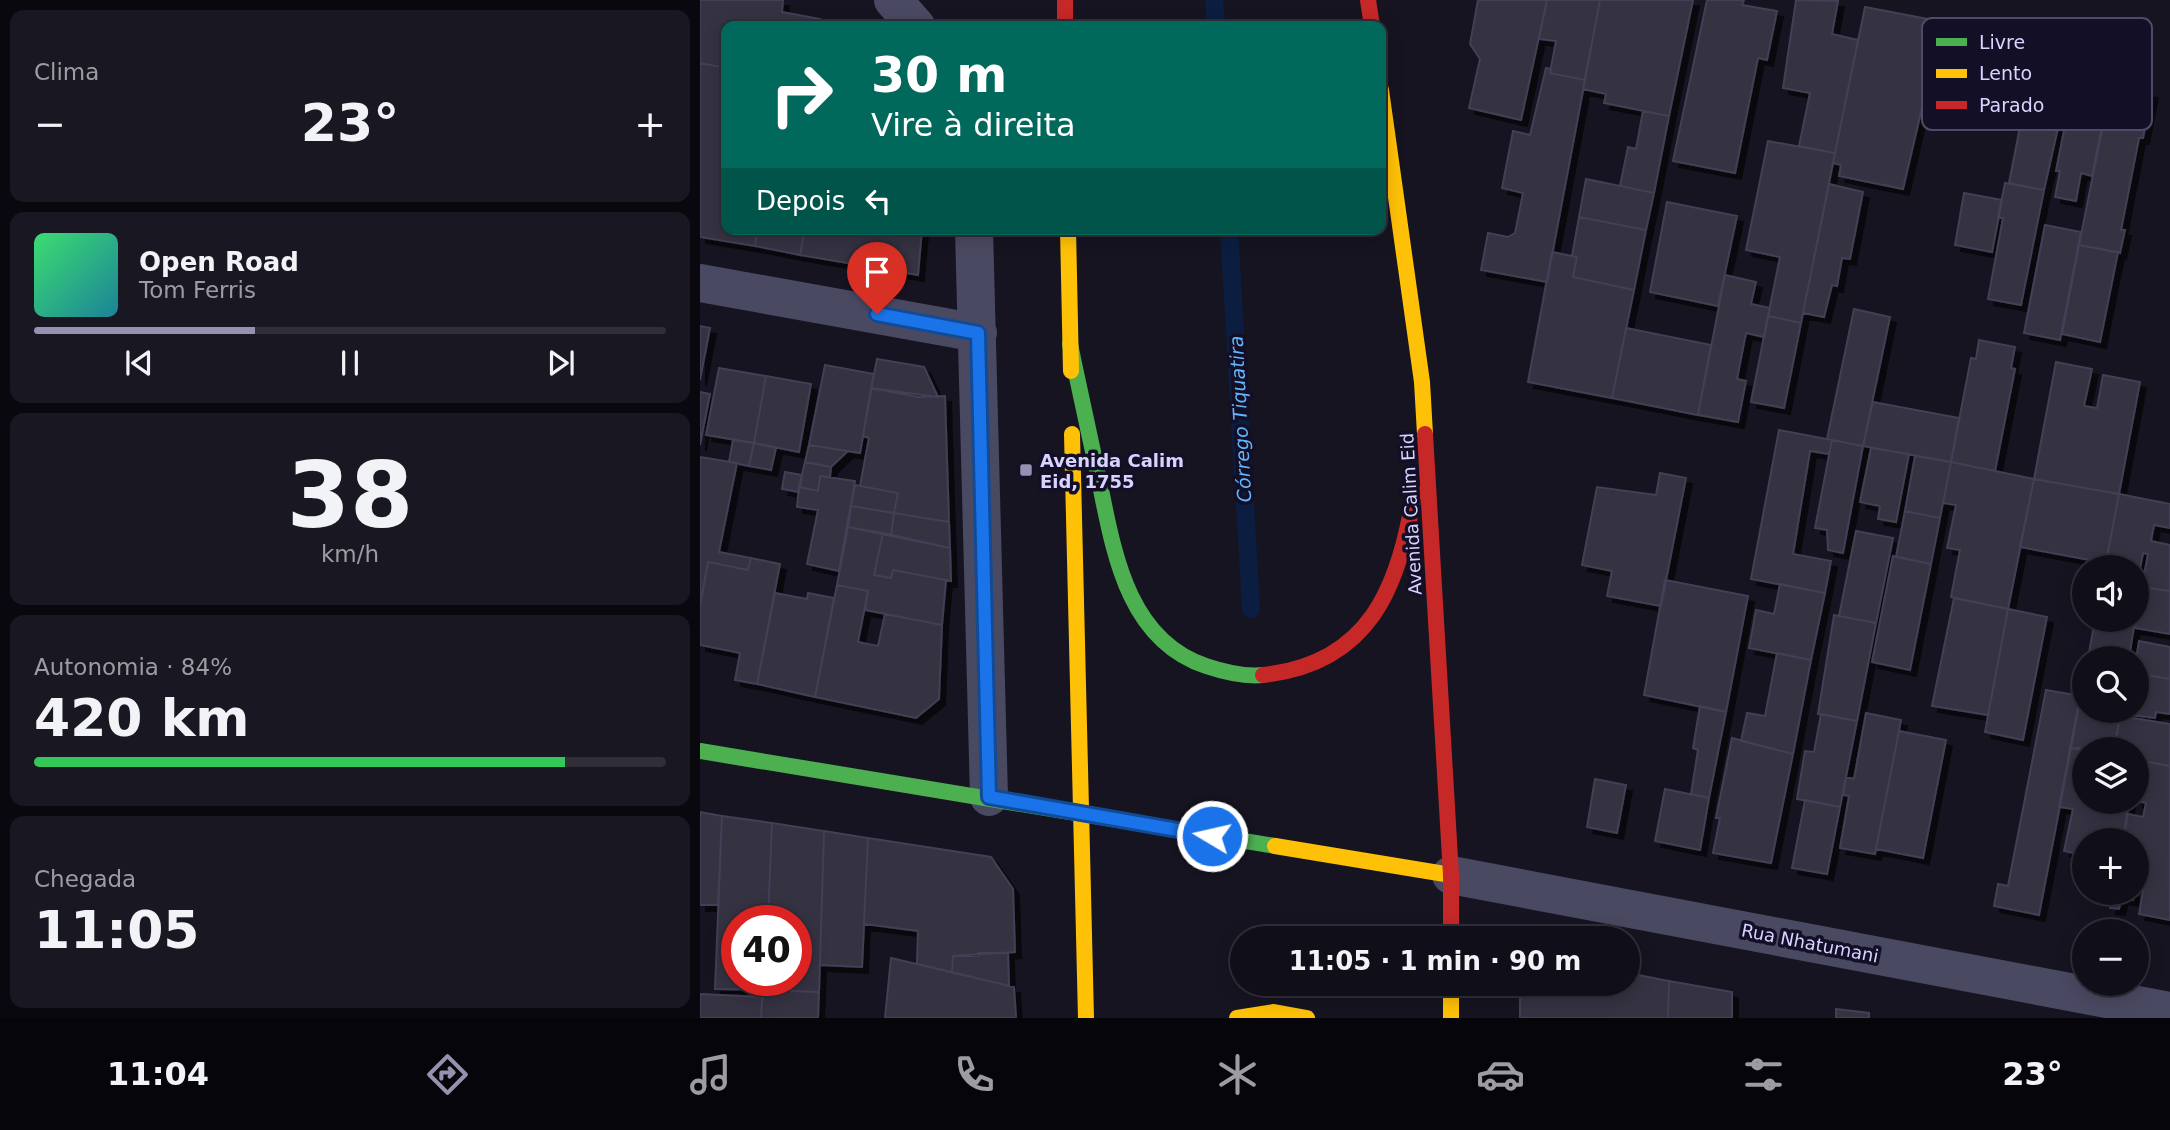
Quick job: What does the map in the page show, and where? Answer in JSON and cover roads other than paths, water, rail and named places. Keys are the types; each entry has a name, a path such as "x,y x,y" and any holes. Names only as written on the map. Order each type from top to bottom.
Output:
{"main road":[{"path":"1065,0 1065,21"},
{"path":"1368,0 1371,21"},
{"name":"Avenida Calim Eid","path":"1386,126 1422,382 1451,875 1451,926"},
{"path":"1068,235 1086,1018"},
{"path":"1070,344 1116,558 1132,600 1157,636 1191,661 1232,675 1254,678 1297,671 1336,653 1368,624 1381,604 1401,557 1414,494 1422,382"},
{"path":"700,751 1451,875"},
{"path":"1451,996 1451,1018"},
{"path":"1237,1018 1274,1012 1307,1018"}],"street":[{"path":"893,0 912,21"},
{"path":"974,235 989,797"},
{"path":"700,283 978,333"},
{"name":"Rua Nhatumani","path":"1451,875 2170,1011"}],"waterway":[{"name":"Córrego Tiquatira","path":"1214,0 1216,21"},
{"name":"Córrego Tiquatira","path":"1229,235 1251,609"}],"place":[{"name":"Avenida Calim Eid, 1755","path":"1026,470"}]}
